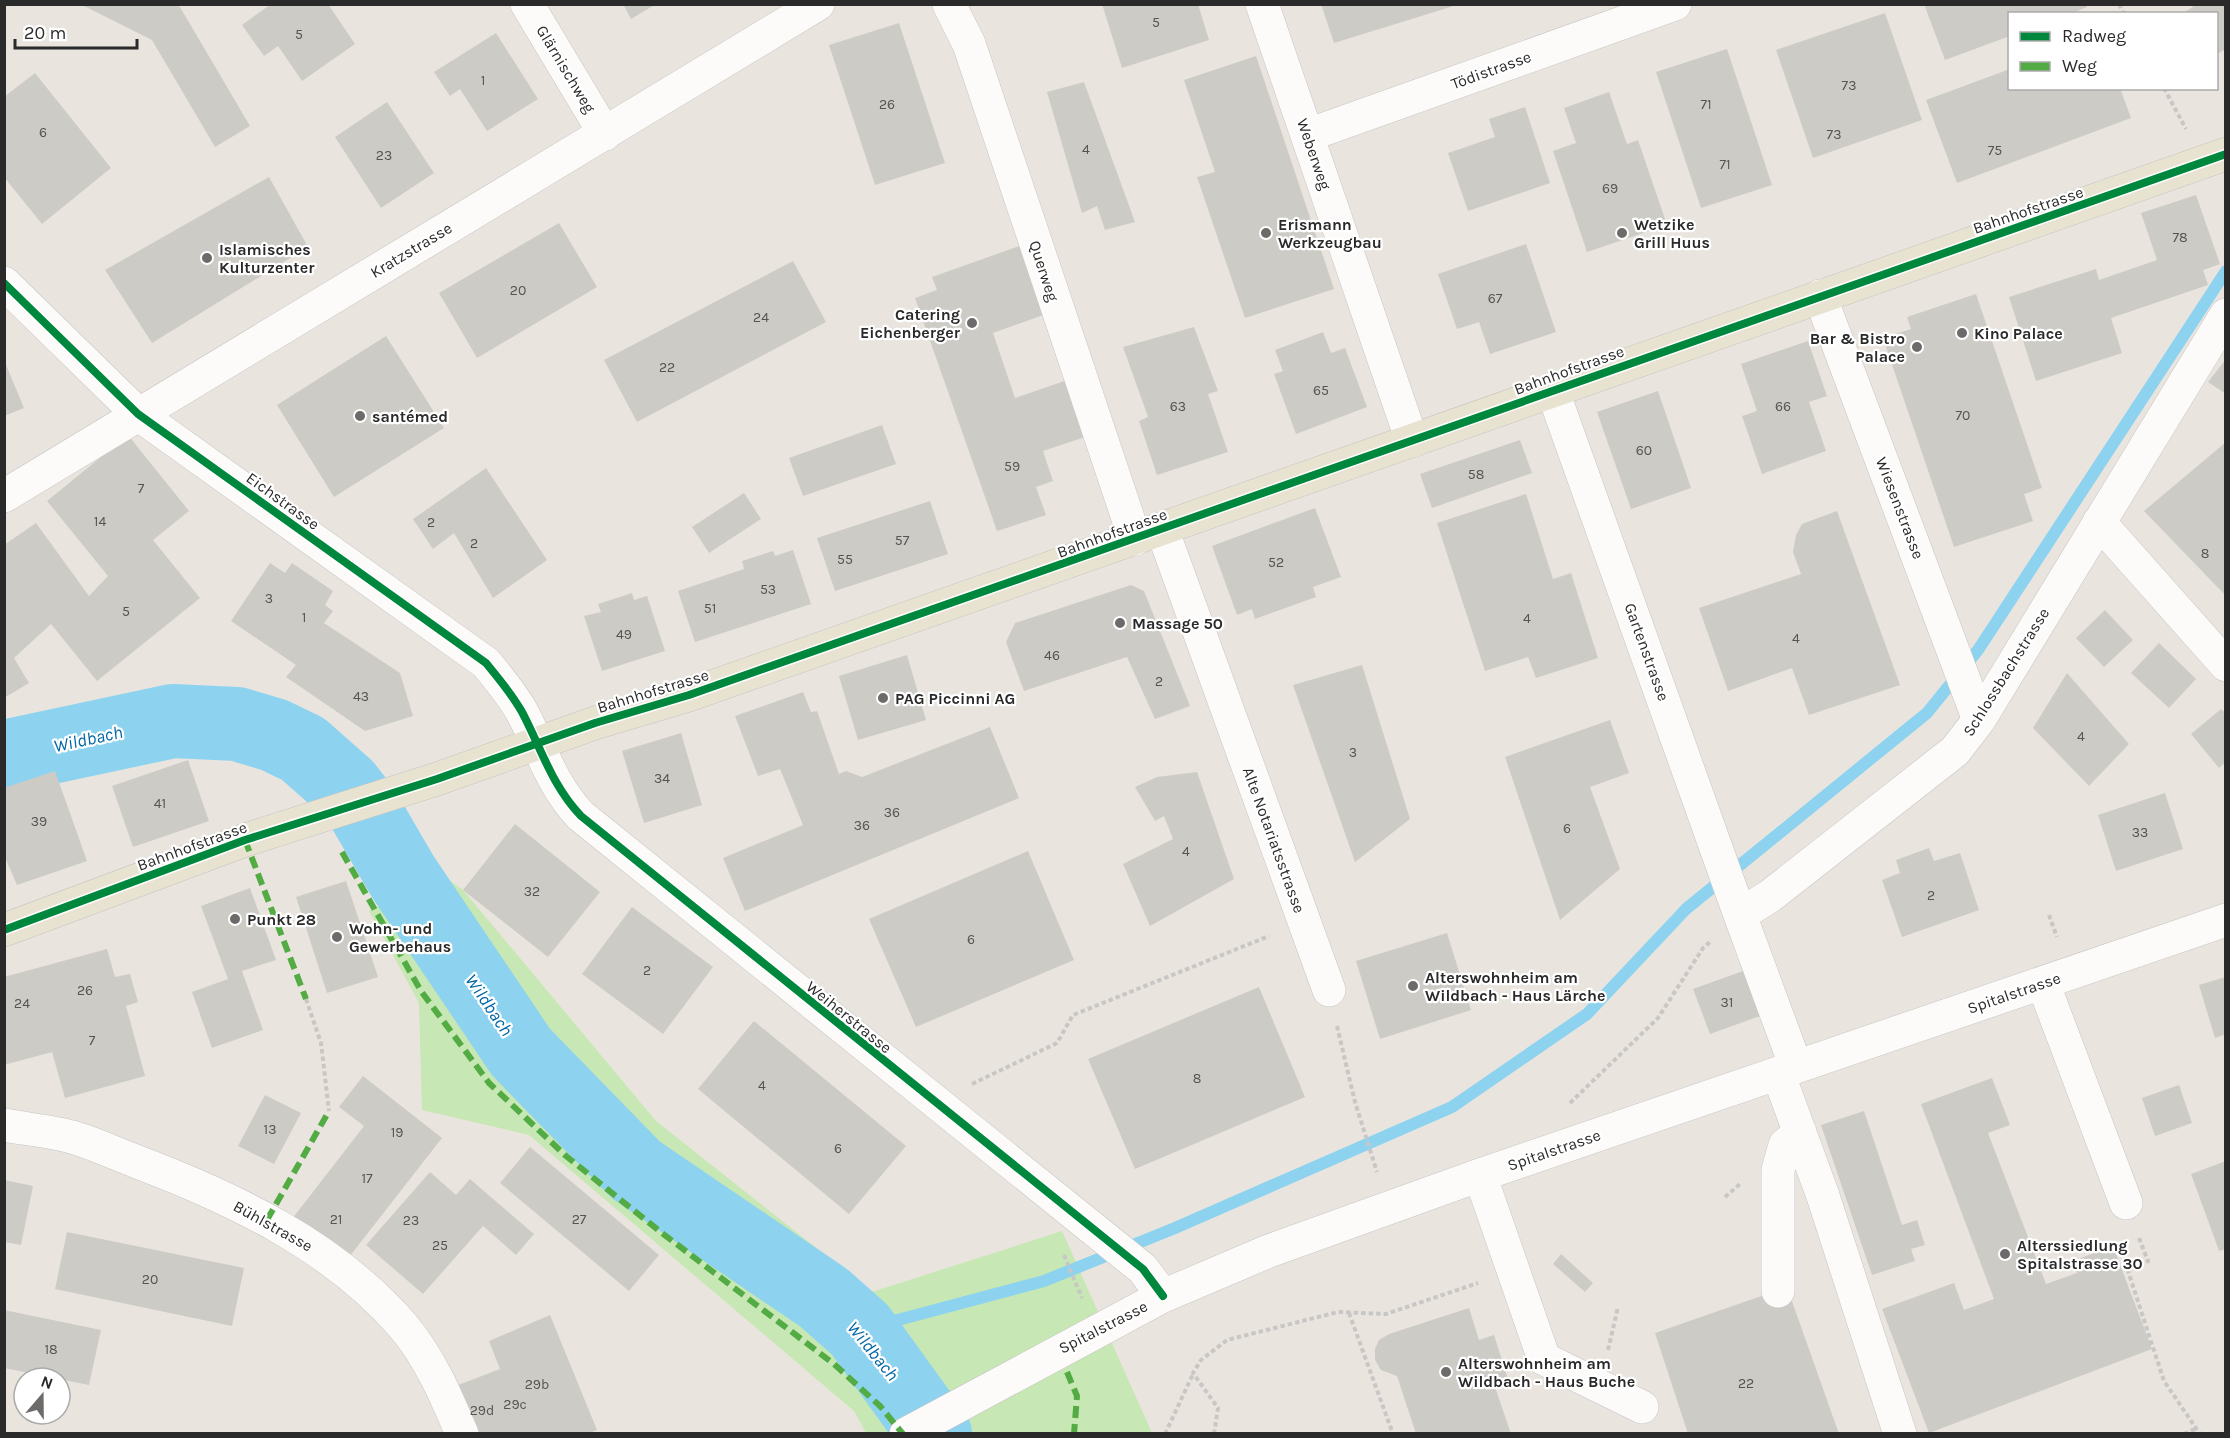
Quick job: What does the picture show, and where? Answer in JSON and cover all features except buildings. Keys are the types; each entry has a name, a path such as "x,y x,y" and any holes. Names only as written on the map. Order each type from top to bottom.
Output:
{"main road":[{"name":"Bahnhofstrasse","path":"4,930 321,814 689,695 1412,441 1552,389 1820,296 1867,283 2214,158"}],"street":[{"name":"Glärnischweg","path":"527,4 604,135"},
{"name":"Kratzstrasse","path":"4,496 818,4"},
{"name":"Querweg","path":"949,4 969,44 1019,194 1149,534"},
{"name":"Weberweg","path":"1262,4 1412,441"},
{"name":"Tödistrasse","path":"1308,135 1675,4"},
{"name":"Eichstrasse","path":"4,283 138,414 486,663 510,692 536,743"},
{"name":"Wiesenstrasse","path":"1820,296 1974,707"},
{"name":"Schlossbachstrasse","path":"1737,905 1770,896 1955,751 1974,707 2099,522 2226,315"},
{"name":"Gartenstrasse","path":"1552,389 1737,905"},
{"path":"2099,522 2219,644"},
{"name":"Alte Notariatsstrasse","path":"1149,534 1329,990"},
{"name":"Weiherstrasse","path":"536,743 558,790 581,816 1143,1269 1163,1296"},
{"path":"1737,905 1787,1070 1800,1132 1900,1434"},
{"name":"Spitalstrasse","path":"906,1434 1163,1296 1269,1251 1480,1175 2226,920"},
{"path":"2043,983 2126,1203"},
{"name":"Bühlstrasse","path":"4,1125 71,1136 175,1176 267,1220 318,1251 362,1286 404,1327 438,1377 462,1434"},
{"path":"1778,1291 1779,1170 1785,1145 1800,1132"},
{"path":"1480,1175 1544,1359 1642,1407"}],"path":[{"path":"2165,90 2214,158"},
{"path":"1569,1104 1658,1018 1703,948 1737,905"},
{"path":"2049,915 2057,938"},
{"path":"933,1102 1056,1043 1073,1016 1304,922"},
{"path":"1329,990 1355,1102 1373,1154"},
{"path":"306,999 321,1043 329,1111"},
{"path":"2126,1203 2148,1261 2128,1270 2164,1381 2200,1434"},
{"path":"1062,1250 1082,1298"},
{"path":"1165,1434 1201,1360 1227,1340 1338,1312 1386,1314 1513,1271"},
{"path":"1610,1342 1618,1307"},
{"path":"1349,1313 1393,1434"},
{"path":"1193,1373 1218,1408 1214,1434"},
{"path":"2184,1434 2198,1428"}],"green space":[{"path":"442,875 463,890 656,1121 872,1292 1062,1231 1152,1433 866,1433 854,1411 529,1135 422,1110 419,1003 369,911"}],"waterway":[{"path":"860,1330 1044,1281 1175,1228 1452,1107 1587,1014 1686,909 1927,713 1978,650 2226,271"},
{"name":"Wildbach","path":"4,757 173,721 237,724 274,735 303,749 346,787 364,810 403,877 521,1052 636,1170 824,1298 860,1330 935,1434"}],"marked path":[{"path":"245,840 306,999"},
{"path":"342,852 421,991 489,1083 566,1156 662,1233 834,1364 880,1406 903,1434"},
{"path":"267,1220 329,1111"},
{"path":"1067,1372 1077,1396 1074,1434"}],"cycle path":[{"path":"4,930 245,840 437,779 595,723 689,695 2226,154"},
{"path":"4,283 138,414 486,663 518,705 562,792 581,816 1143,1269 1163,1296"}],"place":[{"name":"Erismann Werkzeugbau","path":"1266,233"},
{"name":"Wetzike Grill Huus","path":"1622,233"},
{"name":"Islamisches Kulturzenter","path":"207,258"},
{"name":"Catering Eichenberger","path":"972,323"},
{"name":"Kino Palace","path":"1962,333"},
{"name":"Bar & Bistro Palace","path":"1917,347"},
{"name":"santémed","path":"360,416"},
{"name":"Massage 50","path":"1120,623"},
{"name":"PAG Piccinni AG","path":"883,698"},
{"name":"Punkt 28","path":"235,919"},
{"name":"Wohn- und Gewerbehaus","path":"337,937"},
{"name":"Alterswohnheim am Wildbach - Haus Lärche","path":"1413,986"},
{"name":"Alterssiedlung Spitalstrasse 30","path":"2005,1254"},
{"name":"Alterswohnheim am Wildbach - Haus Buche","path":"1446,1372"}]}
